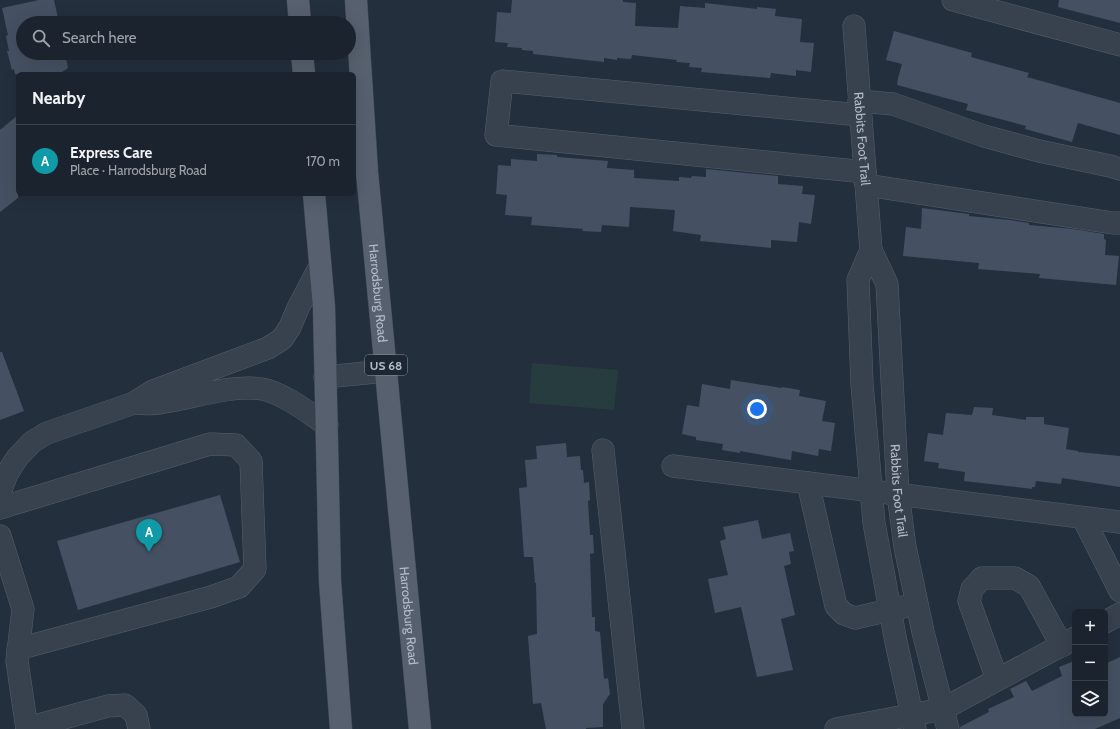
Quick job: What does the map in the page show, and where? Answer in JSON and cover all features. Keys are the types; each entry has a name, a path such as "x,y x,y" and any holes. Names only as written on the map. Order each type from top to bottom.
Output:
{"main road":[{"path":"298,0 299,16"},
{"name":"Harrodsburg Road","path":"356,0 367,172 420,729"},
{"path":"303,60 304,72"},
{"path":"314,196 324,308 330,581 341,729"}],"street":[{"path":"953,0 1120,45"},
{"name":"Rabbits Foot Trail","path":"854,26 871,250 887,284 898,494 905,547 923,632 945,719"},
{"path":"1120,169 1039,151 984,136 893,104 860,108 502,81 496,135 865,178 1113,223 1120,223"},
{"name":"Rabbits Foot Trail","path":"871,250 858,280 862,384 874,522 896,642 913,722"},
{"path":"0,492 7,474 17,458 32,442 47,434 134,403 153,391 268,348 282,339 290,327 298,308 320,266"},
{"path":"326,377 386,371"},
{"path":"134,403 157,404 241,388 263,389 301,407 326,425"},
{"path":"0,508 210,444 236,445 251,461 255,569 239,587 211,597 18,649"},
{"path":"603,450 633,729"},
{"path":"673,466 1120,522"},
{"path":"808,483 836,606 844,614 855,618 917,604"},
{"path":"1083,518 1120,591"},
{"path":"0,536 24,609 17,661 27,729 108,706 125,705 136,715 139,729"},
{"path":"836,729 945,719 997,680 1068,642 1029,586 1015,578 982,578 972,589 969,601 997,680"},
{"path":"1108,620 1120,614"}],"green space":[{"path":"532,363 618,370 614,410 529,403"}],"building":[{"path":"39,0 54,0 57,16 16,16 16,60 66,60 68,68 62,72 16,72 15,74 14,69 12,70 7,51 9,51 6,36 8,35 2,8"},
{"path":"512,0 623,0 623,2 636,3 635,26 678,28 680,6 705,8 705,3 757,9 757,7 776,9 775,16 802,19 800,42 814,43 811,72 796,70 796,76 771,73 770,78 701,72 702,68 689,67 690,63 632,55 631,59 617,58 617,60 604,58 604,62 533,54 533,51 522,50 522,48 507,47 508,43 495,42 497,12 511,13"},
{"path":"1059,0 1120,0 1120,23 1058,7"},
{"path":"894,31 972,53 971,57 1029,73 1027,77 1120,103 1120,135 1078,123 1072,142 1025,129 1026,126 966,110 968,104 897,85 902,64 886,60"},
{"path":"16,117 16,196 18,196 18,198 0,212 0,130"},
{"path":"537,154 608,161 607,168 634,170 634,178 679,181 679,177 706,177 706,169 778,176 778,184 803,186 802,194 815,195 811,224 799,222 797,242 771,240 771,248 700,241 701,235 673,231 675,210 630,207 629,227 602,225 601,232 531,225 532,217 505,215 507,195 496,194 498,165 511,166 511,159 537,161"},
{"path":"922,208 969,214 969,216 1029,223 1029,225 1073,229 1104,234 1104,239 1106,240 1105,255 1119,256 1116,285 1039,278 1040,274 978,269 979,263 903,256 906,227 921,229"},
{"path":"0,352 2,352 24,411 0,420"},
{"path":"731,380 800,390 799,396 826,401 822,421 835,423 831,451 819,449 818,456 792,451 791,460 740,451 740,453 722,450 723,444 696,440 696,437 682,434 687,405 699,407 702,384 730,389"},
{"path":"974,407 993,408 992,415 1026,420 1026,417 1044,417 1044,424 1069,428 1066,449 1078,452 1120,456 1120,487 1062,478 1061,484 1036,481 1035,487 1032,487 1032,489 964,481 965,472 938,468 939,463 924,461 928,433 943,435 946,413 972,415"},
{"path":"566,443 567,457 580,456 584,483 589,482 590,500 588,501 590,535 593,535 594,553 590,554 592,617 595,617 595,631 600,632 604,679 608,678 610,694 603,704 603,727 586,729 546,729 541,703 533,704 528,636 537,634 536,583 533,557 524,557 519,488 527,487 525,460 537,459 536,446"},
{"path":"220,495 240,562 78,610 57,541"},
{"path":"758,520 762,539 790,533 794,551 789,552 791,564 784,566 795,615 781,619 793,670 757,677 741,607 715,613 708,579 728,575 720,541 726,539 723,527"},
{"path":"1120,657 1120,718 1095,729 960,729 960,727 989,712 988,709 1014,697 1010,689 1026,681 1032,691 1062,676 1059,667 1072,662 1072,717 1108,717 1108,663"}],"place":[{"name":"Express Care","path":"149,552"}]}
